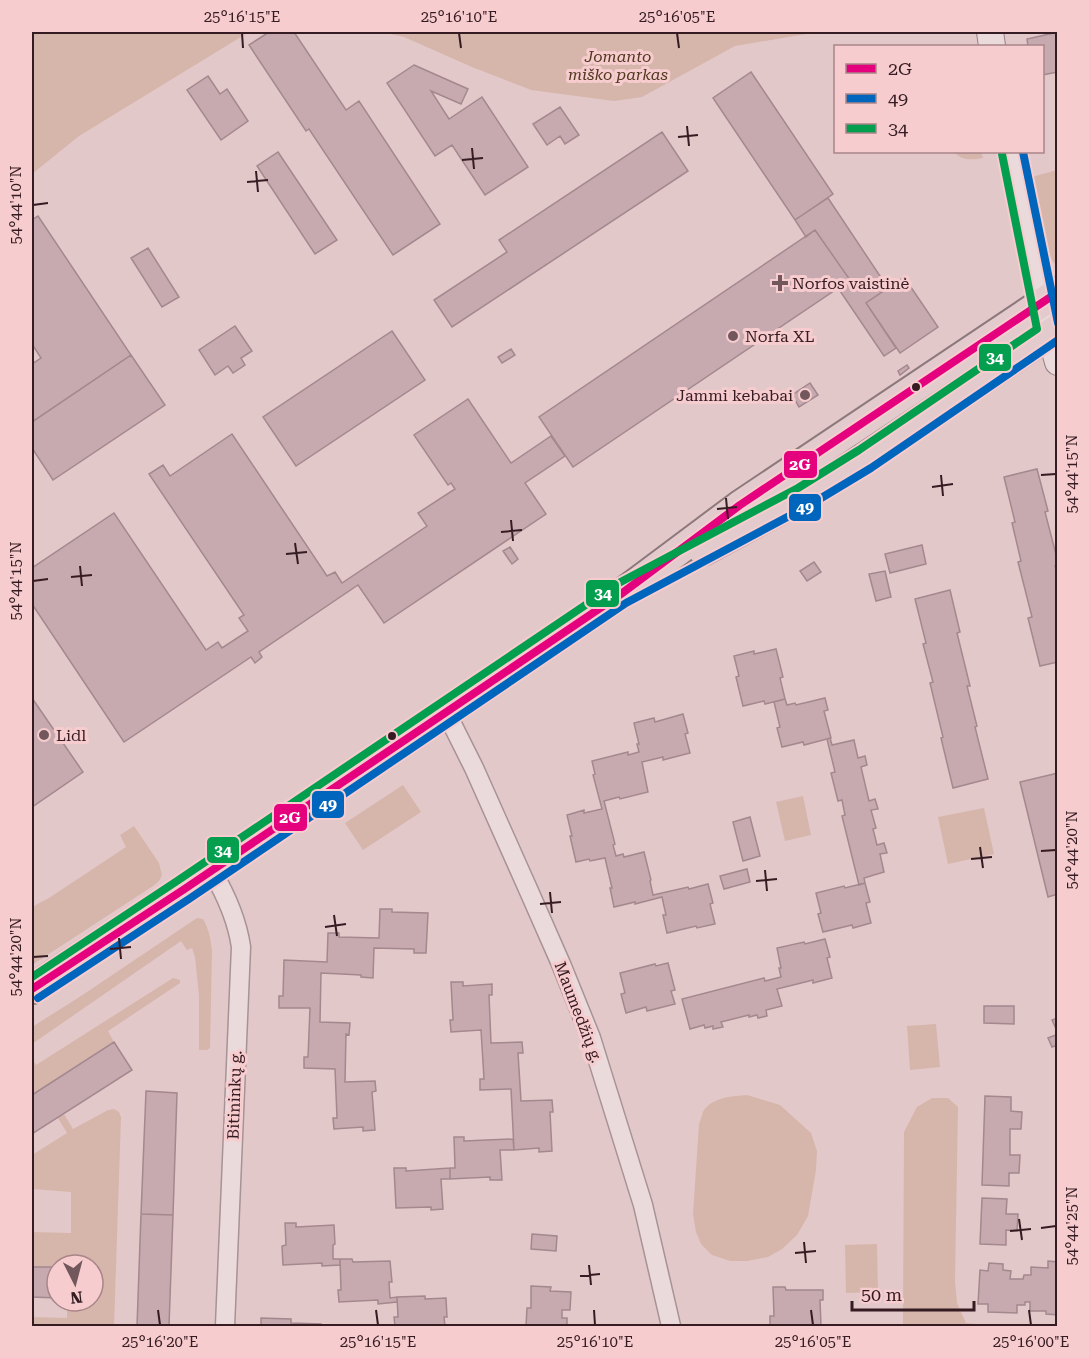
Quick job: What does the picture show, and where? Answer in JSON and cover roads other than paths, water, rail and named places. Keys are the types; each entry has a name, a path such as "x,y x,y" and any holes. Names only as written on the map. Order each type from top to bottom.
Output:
{"main road":[{"path":"32,989 621,594 791,470 1050,297"},
{"path":"621,594 803,497 865,459 1053,331"},
{"path":"791,470 793,480 803,497"}],"street":[{"path":"1012,153 1050,297 1058,362"},
{"name":"Maumedžių g.","path":"446,712 519,868 591,1038 643,1205 671,1326"},
{"name":"Bitininkų g.","path":"212,870 226,894 241,947 225,1326"}],"place":[{"name":"Norfos vaistinė","path":"780,283"},
{"name":"Norfa XL","path":"733,336"},
{"name":"Jammi kebabai","path":"805,395"},
{"name":"Lidl","path":"44,735"}],"park label":[{"name":"Jomanto miško parkas","path":"618,65"}]}
